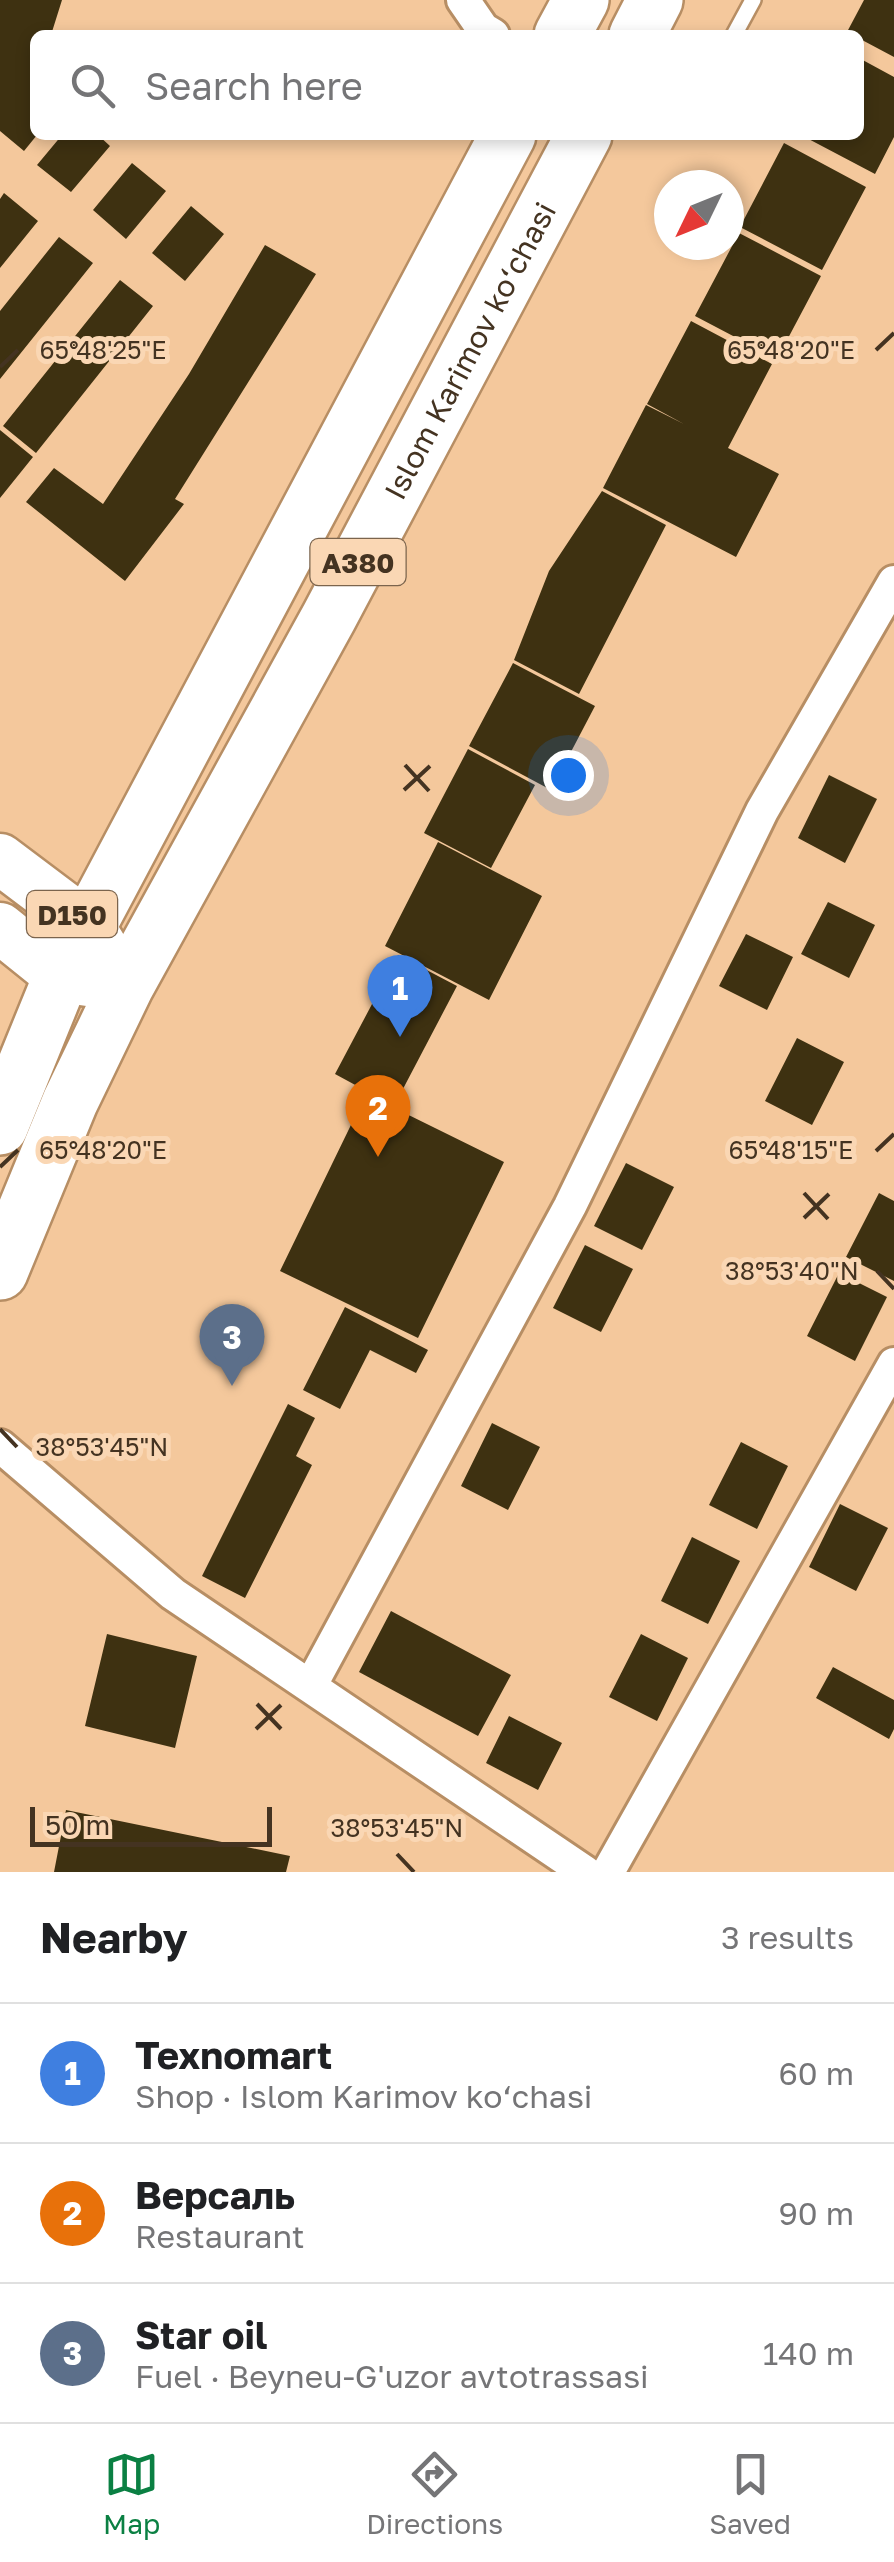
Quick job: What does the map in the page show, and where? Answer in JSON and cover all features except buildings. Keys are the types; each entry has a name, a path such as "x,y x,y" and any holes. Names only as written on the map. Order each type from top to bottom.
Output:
{"highway":[{"path":"565,30 581,0"},
{"path":"640,30 655,0"},
{"name":"A380","path":"0,1127 62,977 88,926 505,140"},
{"name":"Islom Karimov ko‘chasi","path":"126,986 329,617 581,140"},
{"name":"A380","path":"0,1272 70,1102 126,986"}],"main road":[{"name":"D150","path":"0,859 88,926 126,986"},
{"name":"D150","path":"0,928 62,977 126,986"}],"street":[{"path":"462,0 489,30"},
{"path":"311,1685 570,1206 762,811 894,582"},
{"path":"608,1872 894,1364"},
{"path":"0,1446 173,1594 585,1872"}],"lane":[{"path":"737,30 753,0"}],"place":[{"name":"Texnomart","path":"400,1037"},
{"name":"Версаль","path":"378,1157"},
{"name":"Star oil","path":"232,1386"}]}
